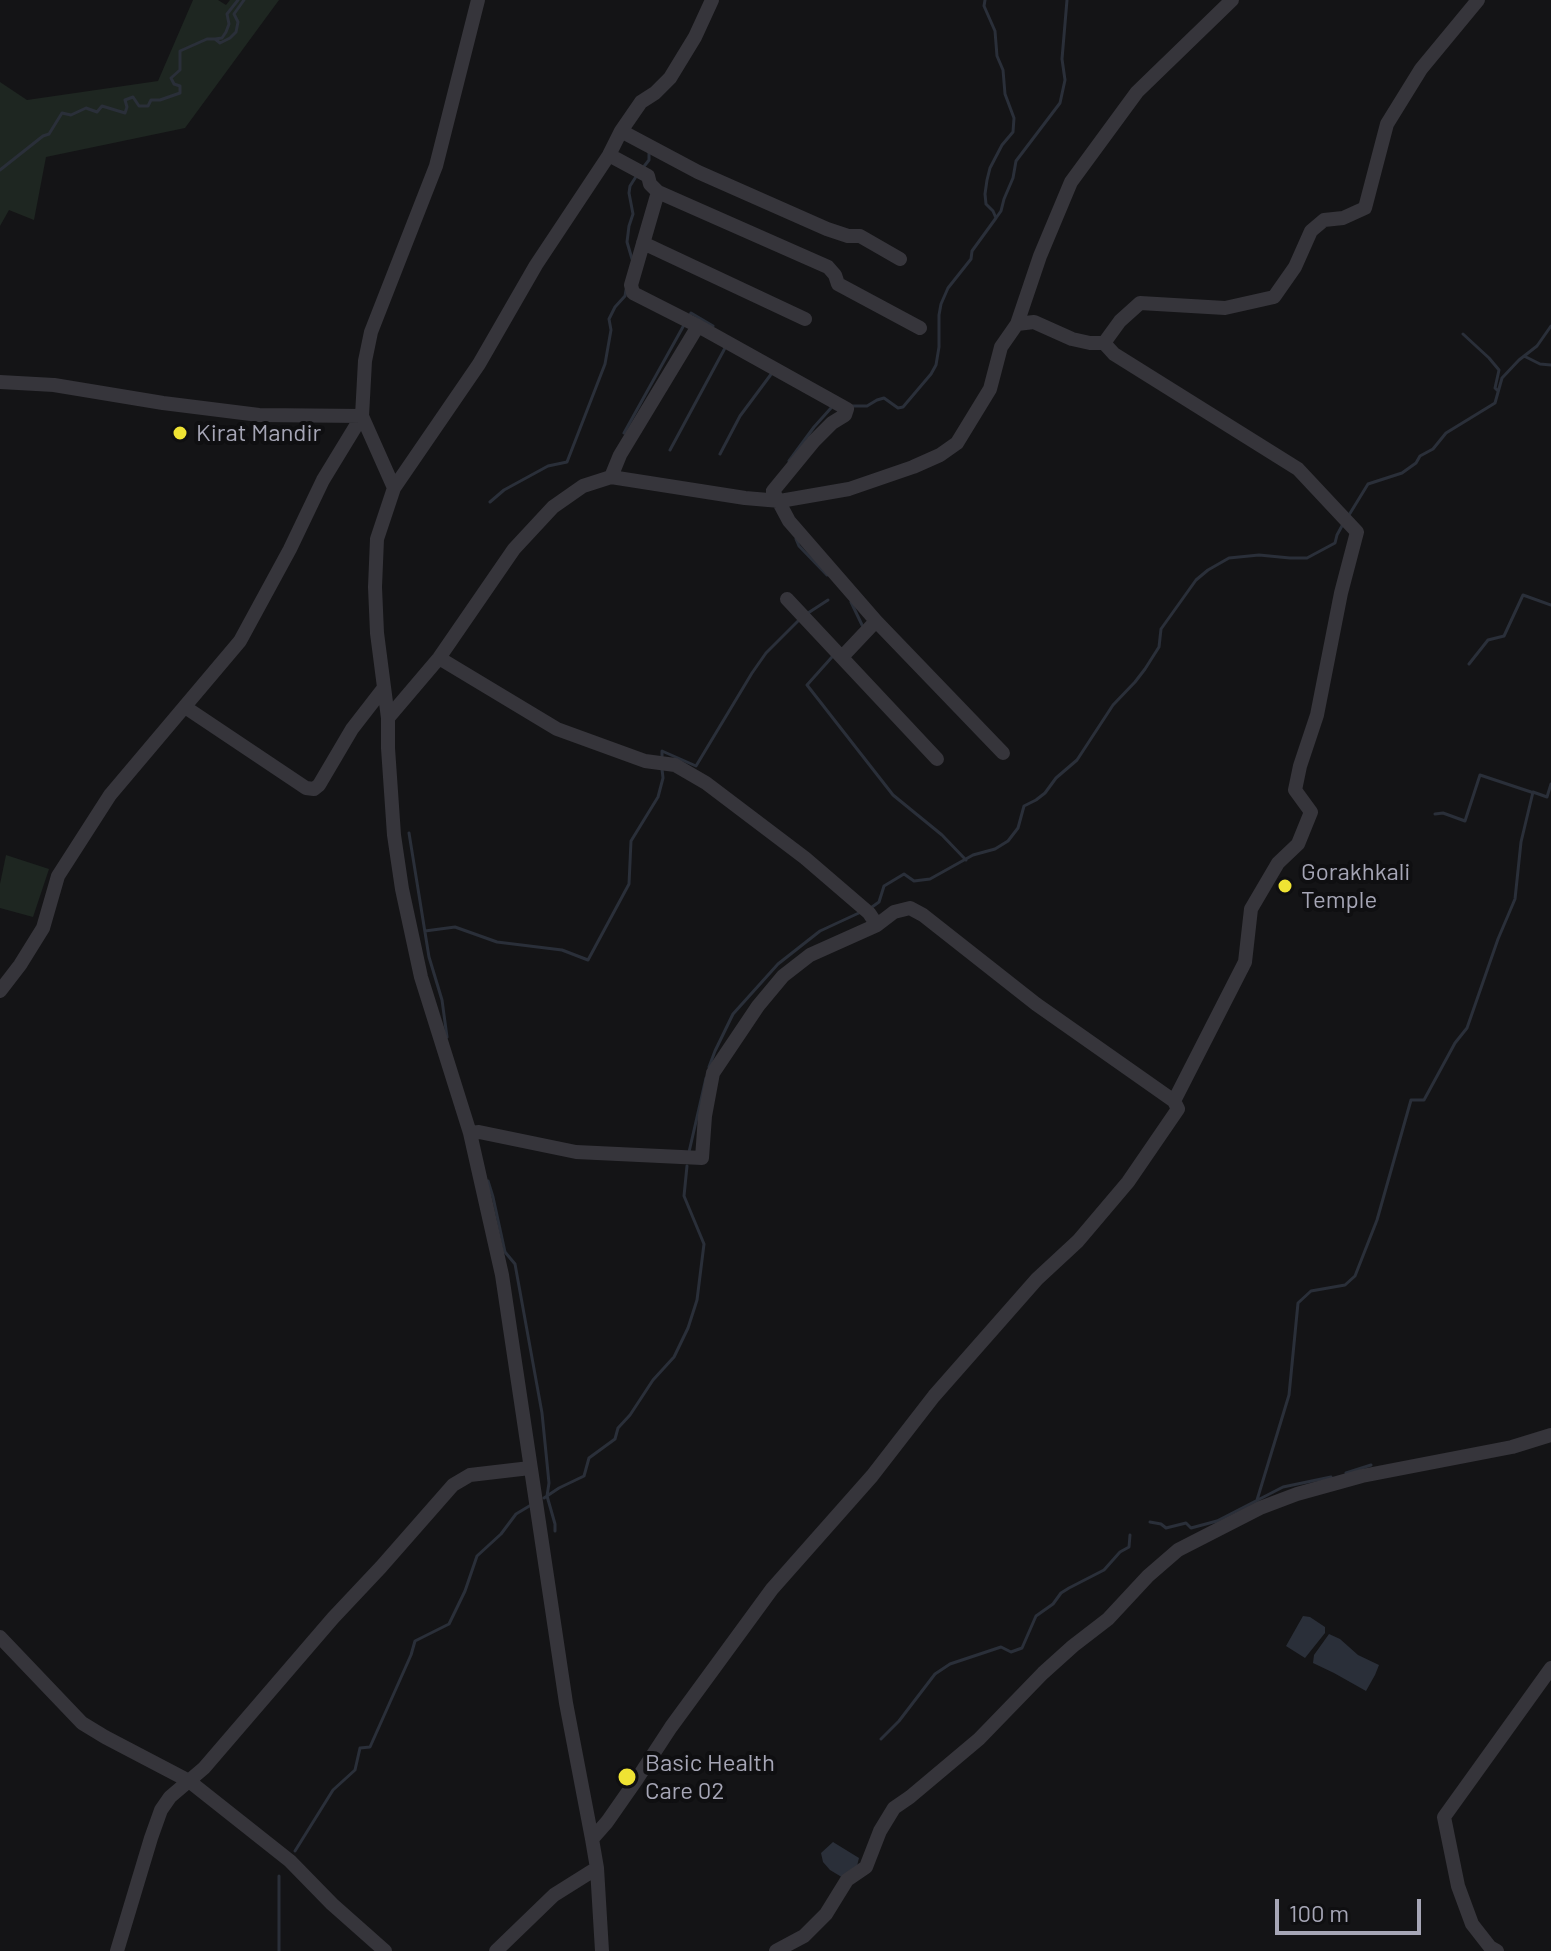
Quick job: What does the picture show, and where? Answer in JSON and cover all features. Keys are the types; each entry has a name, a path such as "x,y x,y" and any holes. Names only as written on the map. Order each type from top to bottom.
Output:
{"street":[{"path":"394,488 362,416 365,361 371,332 436,166 478,0"},
{"path":"602,1951 597,1868 566,1703 502,1275 470,1133 421,977 402,889 394,835 388,718 375,587 377,539 394,488 479,364 536,265 609,155 621,131 641,102 670,78 695,37 712,0"},
{"path":"388,718 439,658 514,549 553,507 583,486 611,477 780,501 861,485 927,461 957,443 990,389 1001,347 1017,324 1040,256 1071,182 1137,92 1232,0"},
{"path":"1104,343 1120,321 1140,303 1225,308 1274,297 1295,267 1311,231 1324,220 1343,218 1365,208 1387,124 1421,69 1478,0"},
{"path":"621,131 698,172 827,229 848,236 860,236 900,259"},
{"path":"609,155 648,176 650,184 658,192 828,267 838,284 920,328"},
{"path":"658,192 631,285 633,293 847,409 845,415 814,441 773,491 789,521 876,621 1003,753"},
{"path":"643,243 805,319"},
{"path":"1017,324 1034,322 1072,339 1104,343 1114,354 1298,469 1357,532 1341,593 1317,715 1295,790 1311,812 1298,844 1278,863 1251,909 1245,962 1174,1101"},
{"path":"611,477 620,455 698,326"},
{"path":"0,382 54,385 259,415 362,416"},
{"path":"0,991 43,928 58,876 110,795 240,641 323,480 362,416"},
{"path":"787,599 937,759"},
{"path":"842,657 876,621"},
{"path":"439,658 557,729 645,761 675,765 706,783 805,858 869,913 877,925"},
{"path":"185,707 306,788 314,789 352,729 383,689"},
{"path":"470,1133 479,1132 576,1152 702,1158 705,1116 713,1073 758,1006 783,976 810,955 877,925 894,912 910,908 1036,1004 1174,1101 1178,1109 1128,1182 1078,1241 1037,1279 944,1385 872,1476 772,1589 592,1839"},
{"path":"776,1951 804,1936 826,1914 847,1880 866,1867 880,1831 894,1808 979,1739 1043,1673 1108,1619 1148,1576 1178,1550 1260,1508 1297,1494 1362,1476 1512,1447 1551,1435"},
{"path":"117,1951 161,1810 170,1797 204,1768 453,1485 470,1475 530,1468"},
{"path":"0,1637 82,1723 189,1781 290,1861 385,1951"},
{"path":"1497,1951 1490,1947 1472,1924 1458,1886 1444,1817 1551,1668"},
{"path":"496,1951 554,1895 597,1868"}],"shaded area":[{"path":"193,0 218,0 226,5 230,0 279,0 185,128 46,157 34,220 9,210 0,226 0,82 27,100 158,81"},
{"path":"6,855 49,869 33,917 0,908 0,884"},
{"path":"1303,1616 1325,1627 1325,1633 1305,1658 1286,1646"},
{"path":"1329,1634 1340,1639 1358,1655 1379,1665 1366,1691 1313,1663 1314,1655"},
{"path":"833,1842 859,1858 857,1866 845,1879 823,1862 821,1853"}],"waterway":[{"path":"215,39 222,38 226,32 229,24 227,14 238,0"},
{"path":"0,170 49,134 62,113 71,115 86,108 97,112 102,106 125,113 125,100 133,97 139,106 148,106 151,100 180,93 180,86 174,84 171,78 180,70 180,51 207,39 220,43 230,38 236,32 238,22 234,14 244,0"},
{"path":"850,406 867,406 884,398 898,408 903,407 931,374 939,347 941,304 948,288 971,259 972,251 996,218 986,204 987,180 1002,145 1013,132 1014,118 1005,94 995,31 984,6 985,0"},
{"path":"996,218 1013,178 1016,161 1060,103 1065,80 1062,59 1067,0"},
{"path":"642,169 649,160 649,152"},
{"path":"632,259 627,242 633,214 629,193 637,175"},
{"path":"490,502 504,490 548,466 567,462 605,364 611,330 609,319 626,290"},
{"path":"690,315 713,326"},
{"path":"624,433 684,325"},
{"path":"1349,515 1368,484 1402,473 1420,456 1433,449 1446,433 1495,403 1502,378 1537,346 1551,326"},
{"path":"1463,334 1499,370 1497,390"},
{"path":"670,450 725,348"},
{"path":"1524,356 1540,364 1551,365"},
{"path":"720,454 740,416 772,373"},
{"path":"789,461 831,408"},
{"path":"872,907 879,902 884,886 904,874 914,881 930,879 973,855 995,849 1008,841 1018,828 1024,806 1045,793 1056,778 1077,760 1113,705 1145,669 1159,647 1161,629 1196,580 1208,570 1229,558 1259,555 1307,558 1335,543 1343,524"},
{"path":"796,539 827,575"},
{"path":"1469,664 1488,640 1504,636 1523,595 1551,605"},
{"path":"808,613 828,600"},
{"path":"851,602 863,627"},
{"path":"662,758 662,751 696,766 766,653 799,620"},
{"path":"832,657 807,685 893,795 942,835 966,860"},
{"path":"425,931 455,927 497,942 562,950 588,960 629,884 631,841 658,797 662,769"},
{"path":"1435,814 1443,813 1465,821 1480,775 1531,792"},
{"path":"1257,1500 1289,1395 1298,1303 1311,1291 1345,1285 1355,1276 1377,1220 1411,1100 1424,1100 1455,1043 1467,1028 1515,899 1521,842 1533,792 1547,797 1551,784"},
{"path":"409,833 429,957 442,1000 447,1037"},
{"path":"709,1067 733,1014 778,964 820,931 861,912"},
{"path":"689,1152 706,1078"},
{"path":"544,1498 584,1476 589,1458 615,1439 618,1428 674,1357 688,1328 697,1300 704,1244 684,1196 687,1166"},
{"path":"488,1181 505,1252 515,1264 542,1413 549,1483 547,1496 555,1531"},
{"path":"1346,1473 1371,1465"},
{"path":"1150,1522 1166,1528 1186,1523 1191,1528 1217,1521 1283,1487 1331,1477"},
{"path":"295,1851 333,1790 355,1770 360,1748 370,1747 415,1641 449,1624 477,1556 501,1534 516,1514 531,1505"},
{"path":"881,1739 935,1674 950,1664 1001,1647 1011,1652 1022,1648 1036,1616 1053,1604 1061,1593 1104,1570 1120,1552 1129,1547 1130,1535"},
{"path":"279,1876 279,1951"}],"place":[{"name":"Kirat Mandir","path":"180,433"},
{"name":"Gorakhkali Temple","path":"1285,886"},
{"name":"Basic Health Care 02","path":"627,1777"}]}
